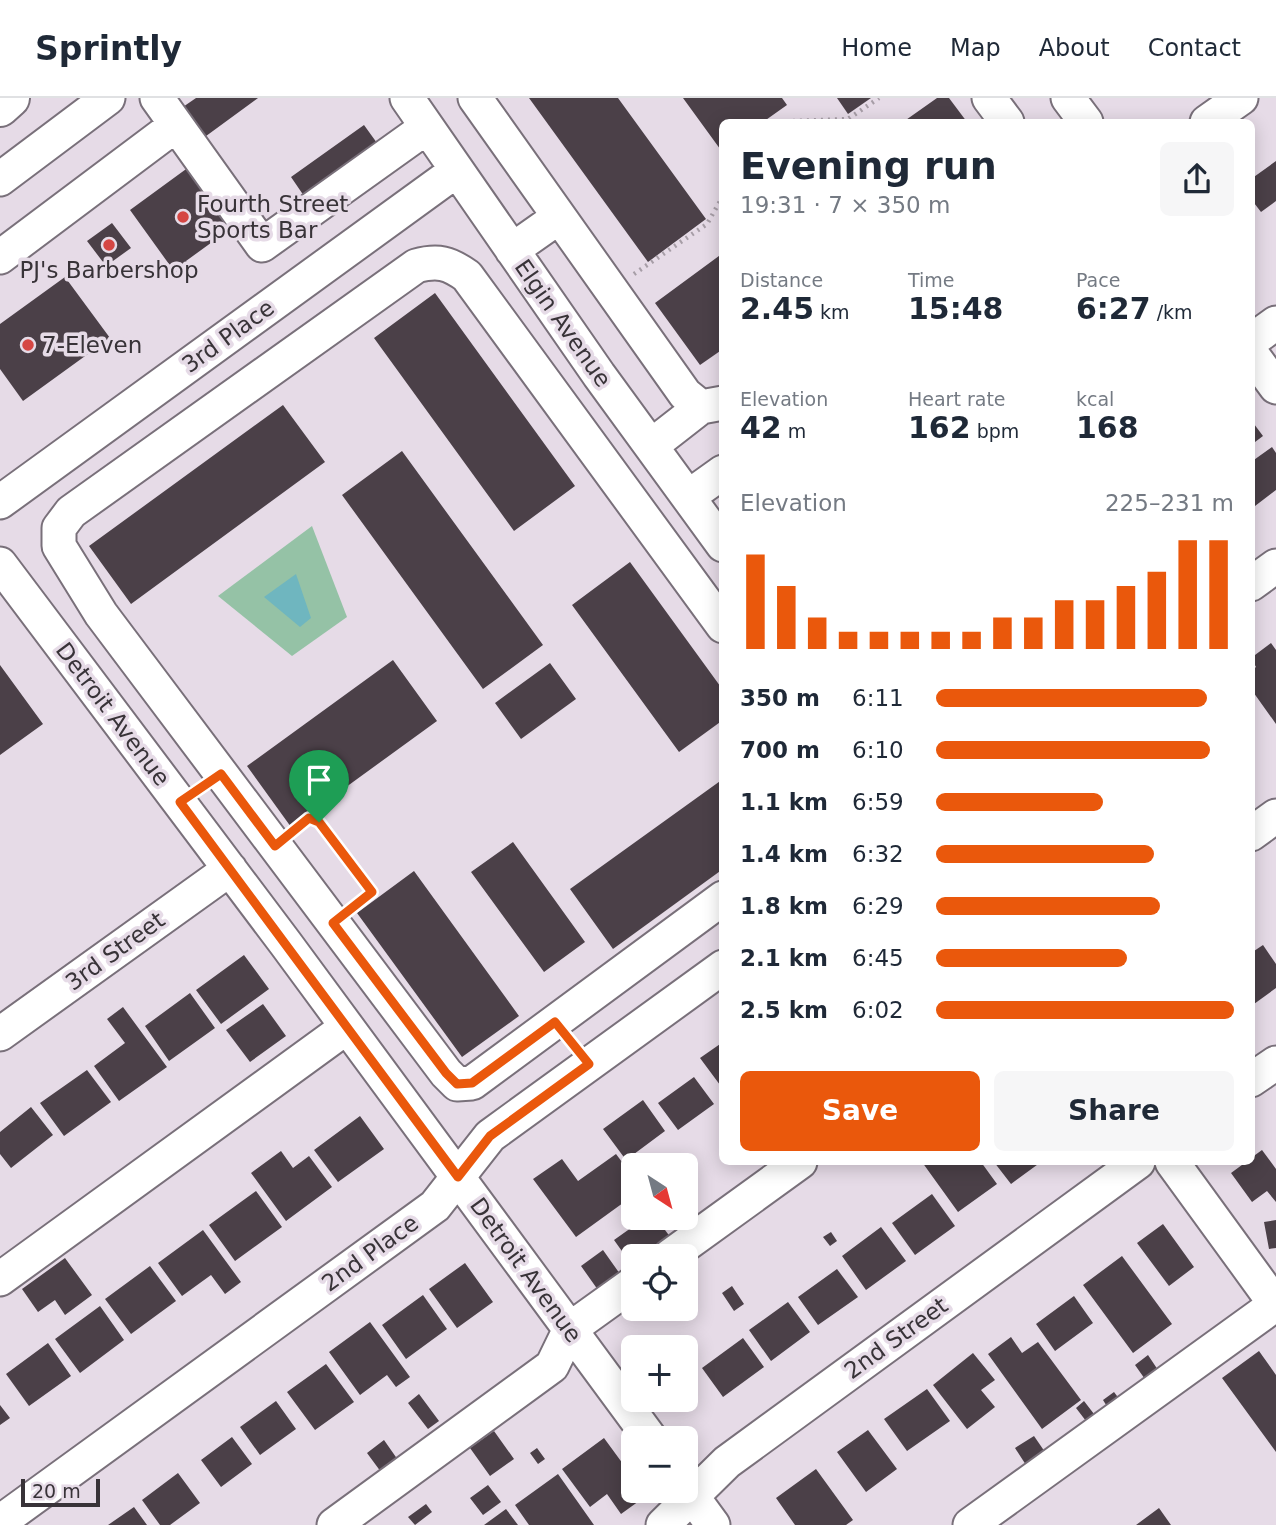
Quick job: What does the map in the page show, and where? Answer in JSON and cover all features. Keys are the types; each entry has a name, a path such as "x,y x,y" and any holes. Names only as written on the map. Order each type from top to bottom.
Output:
{"main road":[{"path":"0,107 10,98"}],"street":[{"path":"0,178 108,98"},
{"path":"157,98 262,246 427,127"},
{"name":"Elgin Avenue","path":"407,98 719,540"},
{"path":"475,98 685,394 712,405"},
{"path":"989,98 1005,119"},
{"path":"1068,98 1084,119"},
{"path":"1212,119 1241,98"},
{"path":"0,257 176,125"},
{"name":"3rd Place","path":"0,502 456,170"},
{"path":"512,250 559,217"},
{"path":"719,621 467,276 454,266 436,261 416,266 71,512 59,528 59,546 101,614 446,1073 457,1084 472,1083 719,901"},
{"path":"1255,338 1276,323"},
{"path":"1255,358 1276,387"},
{"path":"651,446 712,405"},
{"path":"688,497 719,475"},
{"name":"Detroit Avenue","path":"0,564 286,944 641,1426"},
{"path":"1255,581 1276,566"},
{"path":"61,645 101,614"},
{"path":"180,802 221,774"},
{"path":"1255,831 1276,816"},
{"name":"3rd Street","path":"0,1034 230,869"},
{"path":"286,944 330,919"},
{"name":"2nd Place","path":"0,1522 435,1206 490,1136 719,970"},
{"path":"555,1022 589,1064"},
{"path":"0,1279 347,1027"},
{"path":"1255,1077 1276,1063"},
{"path":"687,1244 796,1165"},
{"name":"2nd Street","path":"698,1485 1134,1165"},
{"path":"970,1525 1276,1305 1174,1165"},
{"path":"334,1525 552,1366 570,1329 621,1292"},
{"name":"2nd Street","path":"663,1525 680,1503"},
{"path":"697,1503 713,1525"}],"path":[{"path":"848,119 879,98"},
{"path":"611,290 708,224 719,203"},
{"path":"275,846 309,818 319,822 372,892 330,919"}],"green space":[{"path":"312,526 347,617 292,656 218,596"}],"water":[{"path":"296,574 311,618 300,627 264,597"}],"building":[{"path":"196,98 258,98 202,139 180,109"},
{"path":"529,98 618,98 706,219 648,262"},
{"path":"683,98 782,98 787,105 767,119 719,119 719,148"},
{"path":"837,98 871,98 848,114"},
{"path":"937,98 949,98 965,119 907,119"},
{"path":"364,125 377,143 304,196 291,177"},
{"path":"1276,161 1276,201 1261,212 1255,204 1255,176"},
{"name":"Fourth Street Sports Bar","path":"193,164 237,224 186,261 192,269 179,278 130,210"},
{"name":"PJ's Barbershop","path":"112,223 131,248 106,266 87,241"},
{"path":"719,256 719,352 700,365 655,303"},
{"path":"65,277 110,338 23,401 0,369 0,324"},
{"path":"435,293 575,486 514,531 374,338"},
{"path":"283,405 325,462 131,604 89,546"},
{"path":"1255,425 1263,436 1255,442"},
{"path":"1272,447 1276,453 1276,490 1255,506 1255,459"},
{"path":"402,451 543,645 483,689 342,495"},
{"path":"630,562 719,684 719,723 679,752 572,605"},
{"path":"1271,643 1276,650 1276,724 1255,695 1255,655"},
{"path":"393,660 437,721 291,827 247,766"},
{"path":"550,663 576,699 521,739 495,703"},
{"path":"0,665 43,724 0,755"},
{"path":"719,782 719,872 613,949 570,889"},
{"path":"513,842 585,942 544,972 471,872"},
{"path":"414,871 519,1016 462,1057 357,913"},
{"path":"1263,945 1276,964 1276,988 1255,1003 1255,950"},
{"path":"244,955 269,989 221,1024 196,990"},
{"path":"190,993 215,1028 169,1061 145,1026"},
{"path":"263,1004 286,1036 250,1062 226,1030"},
{"path":"123,1007 167,1067 119,1101 94,1066 125,1043 107,1019"},
{"path":"719,1045 719,1084 700,1058"},
{"path":"87,1070 111,1102 64,1136 40,1103"},
{"path":"694,1077 714,1104 678,1130 658,1103"},
{"path":"643,1100 665,1131 635,1153 621,1153 603,1129"},
{"path":"31,1107 53,1135 11,1168 0,1154 0,1132"},
{"path":"360,1116 384,1149 338,1182 314,1150"},
{"path":"1262,1150 1276,1169 1276,1202 1267,1191 1252,1202 1231,1173 1242,1165 1255,1165 1255,1155"},
{"path":"281,1151 293,1168 309,1156 332,1187 286,1221 251,1173"},
{"path":"616,1154 621,1161 621,1204 576,1237 533,1179 562,1159 578,1181"},
{"path":"924,1165 983,1165 997,1184 958,1212"},
{"path":"996,1165 1037,1165 1011,1184"},
{"path":"256,1191 282,1227 235,1261 209,1225"},
{"path":"932,1194 955,1226 915,1255 892,1223"},
{"path":"1276,1220 1276,1248 1269,1249 1264,1222"},
{"path":"1163,1224 1194,1267 1169,1286 1137,1243"},
{"path":"881,1227 906,1261 866,1290 842,1256"},
{"path":"203,1230 241,1282 225,1294 211,1275 182,1296 158,1263"},
{"path":"628,1230 665,1230 671,1238 663,1244 621,1244 621,1250 614,1240"},
{"path":"831,1232 837,1241 830,1246 823,1237"},
{"path":"603,1250 620,1274 598,1290 581,1266"},
{"path":"1122,1256 1172,1324 1133,1353 1083,1285"},
{"path":"65,1258 92,1295 65,1315 55,1300 38,1312 22,1289"},
{"path":"465,1263 493,1302 457,1328 429,1289"},
{"path":"150,1266 176,1301 131,1334 105,1299"},
{"path":"837,1269 858,1297 818,1325 798,1297"},
{"path":"732,1286 744,1304 734,1311 722,1293"},
{"path":"423,1295 447,1329 406,1359 382,1325"},
{"path":"1074,1296 1093,1323 1055,1351 1036,1324"},
{"path":"788,1302 810,1332 771,1361 749,1330"},
{"path":"100,1306 124,1340 80,1373 55,1339"},
{"path":"370,1322 410,1377 396,1387 387,1375 360,1395 329,1352"},
{"path":"1011,1337 1022,1353 1038,1342 1081,1400 1042,1429 988,1354"},
{"path":"743,1338 764,1367 723,1397 702,1368"},
{"path":"48,1343 71,1376 29,1406 6,1374"},
{"path":"1259,1351 1276,1375 1276,1452 1222,1378"},
{"path":"973,1353 995,1380 981,1390 995,1407 967,1429 933,1385"},
{"path":"1148,1355 1160,1373 1147,1382 1135,1365"},
{"path":"326,1364 354,1402 315,1430 287,1392"},
{"path":"927,1389 950,1421 907,1451 884,1419"},
{"path":"1114,1392 1120,1400 1108,1408 1103,1400"},
{"path":"419,1394 439,1421 428,1429 408,1403"},
{"path":"276,1401 296,1429 260,1455 240,1427"},
{"path":"1084,1401 1094,1414 1086,1421 1076,1408"},
{"path":"0,1405 10,1418 0,1425"},
{"path":"868,1430 897,1469 866,1492 837,1452"},
{"path":"494,1431 514,1459 490,1476 470,1448"},
{"path":"1034,1436 1045,1452 1026,1465 1015,1448"},
{"path":"232,1437 252,1464 221,1487 201,1460"},
{"path":"604,1438 621,1461 621,1503 636,1503 621,1514 607,1494 590,1507 562,1469"},
{"path":"384,1440 398,1460 381,1472 367,1453"},
{"path":"537,1448 545,1459 538,1464 530,1453"},
{"path":"816,1469 853,1520 846,1525 795,1525 776,1498"},
{"path":"178,1473 200,1503 170,1525 160,1525 142,1500"},
{"path":"558,1474 594,1525 529,1525 515,1505"},
{"path":"488,1485 501,1502 483,1515 470,1498"},
{"path":"426,1504 432,1512 415,1525 408,1517"},
{"path":"134,1507 147,1525 108,1525"},
{"path":"1159,1508 1171,1525 1136,1525"},
{"path":"506,1509 518,1525 484,1525"}],"place":[{"name":"Fourth Street Sports Bar","path":"183,217"},
{"name":"PJ's Barbershop","path":"109,245"},
{"name":"7-Eleven","path":"28,345"}],"route":[{"path":"221,774 275,846 309,818 319,822 372,892 333,923 457,1084 472,1083 555,1022 589,1064 490,1136 458,1177 180,802 221,774"}]}
